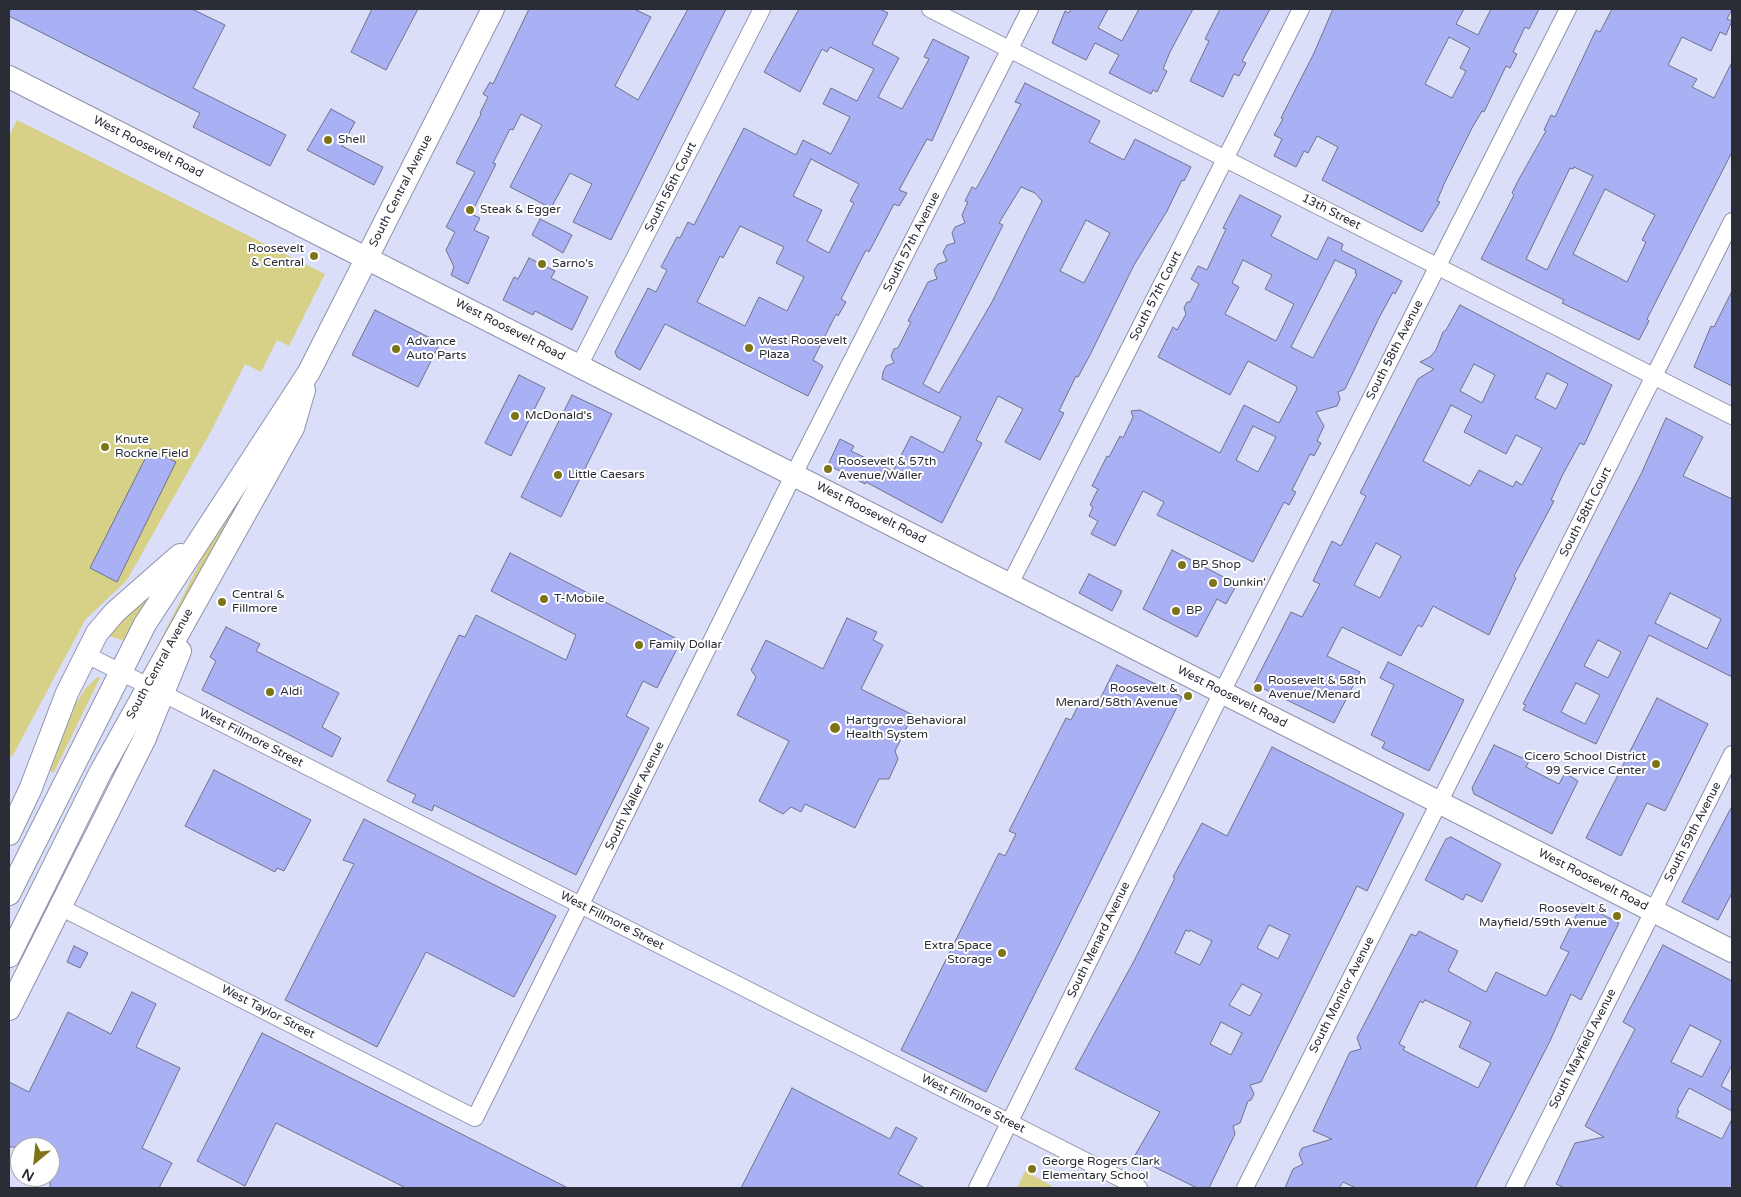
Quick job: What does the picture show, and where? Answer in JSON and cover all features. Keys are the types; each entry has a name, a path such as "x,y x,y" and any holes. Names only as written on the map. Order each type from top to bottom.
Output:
{"main road":[{"name":"South Central Avenue","path":"9,894 145,624 309,372 492,9"},
{"name":"West Roosevelt Road","path":"9,77 1732,951"},
{"name":"South Central Avenue","path":"9,956 100,773 156,690 202,592 293,428 309,372"},
{"path":"9,834 37,772 67,693 97,633 114,612 200,538"},
{"path":"9,1009 141,746 156,690"},
{"path":"37,772 63,786"}],"street":[{"name":"South 56th Court","path":"580,366 762,9"},
{"name":"13th Street","path":"930,9 1732,416"},
{"name":"South 57th Avenue","path":"794,474 1030,9"},
{"name":"South 57th Court","path":"1010,584 1301,9"},
{"name":"South 58th Avenue","path":"1222,692 1568,9"},
{"name":"South 58th Court","path":"1439,802 1732,221"},
{"name":"South Waller Avenue","path":"476,1118 794,474"},
{"name":"West Fillmore Street","path":"85,654 1139,1188"},
{"name":"South Menard Avenue","path":"977,1188 1222,692"},
{"name":"South 59th Avenue","path":"1653,910 1732,754"},
{"name":"South Monitor Avenue","path":"1245,1188 1439,802"},
{"name":"West Taylor Street","path":"60,907 476,1118"},
{"name":"South Mayfield Avenue","path":"1514,1188 1653,910"}],"shaded area":[{"name":"Knute Rockne Field","path":"17,120 325,274 289,346 277,340 261,372 245,364 211,431 127,580 85,620 12,757 9,755 9,136"},
{"path":"256,473 151,659 206,550"},
{"path":"157,584 125,641 106,635"},
{"path":"97,677 100,678 53,773 50,771 71,711 85,689"},
{"path":"1025,1171 1052,1186 1051,1188 1017,1188"}],"building":[{"path":"9,9 192,9 225,25 193,88 286,135 270,166 193,127 200,113 9,16"},
{"path":"372,9 418,9 386,70 351,52"},
{"path":"529,9 634,9 651,17 615,86 638,100 688,9 726,9 611,240 573,222 592,184 570,173 551,208 510,187 542,125 521,114 513,130 510,129 493,163 496,164 471,214 480,218 474,230 489,237 468,284 451,275 454,267 446,250 455,232 446,227 475,172 456,163 488,97 483,94 490,82 493,84"},
{"path":"799,9 880,9 888,13 872,44 899,58 878,97 902,109 929,59 924,57 933,39 969,57 932,141 927,139 899,190 907,193 899,206 894,204 869,252 866,250 841,299 846,302 838,316 836,314 813,360 823,366 808,396 665,324 640,370 617,357 615,352 648,288 656,292 667,270 661,267 677,237 680,238 688,222 694,225 744,128 796,155 803,140 831,154 850,117 823,104 831,88 857,101 874,69 830,47 827,52 822,49 800,92 764,72","holes":["811,159 859,184 850,201 854,203 829,253 807,241 822,210 793,196","740,226 784,247 776,263 804,277 787,311 759,297 745,326 697,302 720,256 723,258"]},
{"path":"1071,9 1108,9 1098,28 1122,41 1139,9 1193,9 1170,52 1163,69 1167,71 1157,92 1153,90 1151,94 1109,73 1119,55 1095,43 1086,60 1052,43 1065,11 1069,13"},
{"path":"1220,9 1270,9 1242,61 1246,63 1239,76 1234,74 1223,97 1190,81 1209,41 1205,39"},
{"path":"1333,9 1464,9 1456,24 1478,35 1491,9 1539,9 1529,29 1525,27 1513,52 1517,54 1510,68 1506,66 1484,112 1482,111 1472,128 1444,184 1437,201 1440,202 1422,232 1322,180 1338,147 1317,136 1308,153 1304,151 1296,167 1274,156 1282,139 1274,135","holes":["1449,37 1470,48 1460,68 1466,71 1452,98 1425,84"]},
{"path":"1612,9 1732,9 1727,19 1732,21 1726,35 1720,32 1711,51 1682,37 1668,65 1697,79 1692,87 1714,98 1732,62 1732,152 1647,319 1649,321 1639,340 1562,303 1564,300 1481,259 1514,195 1512,193 1519,179 1546,131 1544,130 1551,115 1555,117 1596,30 1600,32","holes":["1574,167 1593,176 1547,270 1526,259 1570,168 1573,169","1605,189 1655,215 1642,240 1646,242 1627,282 1573,254"]},
{"path":"1025,83 1100,121 1089,142 1124,160 1135,139 1191,167 1134,265 1090,355 1078,377 1076,376 1059,411 1064,413 1040,460 1005,442 1023,409 998,396 976,440 982,443 942,523 866,482 865,484 828,465 840,439 854,446 851,451 893,471 911,436 943,453 961,417 882,379 883,372 886,366 894,363 891,356 894,349 898,348 911,322 908,321 928,282 937,279 934,270 938,264 947,261 943,252 947,245 955,243 952,233 955,227 965,223 962,215 968,202 965,201 972,187 976,189 1021,104 1015,102","holes":["1021,187 1035,193 1042,201 992,302 939,393 923,384 1003,225 999,223","1086,220 1110,233 1084,283 1060,271"]},
{"path":"331,109 355,122 342,146 383,167 374,185 307,150"},
{"path":"1240,195 1281,216 1271,236 1317,260 1328,237 1343,244 1341,250 1402,281 1395,294 1393,292 1379,318 1345,389 1338,392 1340,399 1337,406 1316,412 1324,426 1317,441 1321,443 1314,456 1310,454 1292,490 1296,492 1289,505 1284,502 1253,562 1157,515 1164,502 1143,491 1115,546 1091,534 1098,521 1089,516 1093,507 1090,505 1098,489 1092,486 1107,456 1109,457 1120,436 1123,438 1133,417 1131,411 1140,410 1220,453 1244,405 1279,423 1297,389 1296,386 1248,361 1230,395 1158,357 1173,327 1177,330 1186,314 1184,308 1187,302 1190,302 1199,284 1191,279 1198,266 1207,270 1226,229 1223,228","holes":["1243,260 1272,275 1265,289 1294,304 1276,341 1225,314 1239,287 1232,283","1335,260 1356,270 1355,273 1357,274 1313,358 1291,347","1253,426 1276,437 1258,472 1236,460"]},
{"path":"540,219 572,235 563,253 532,235"},
{"path":"529,258 555,271 551,278 588,297 572,330 535,311 533,315 503,300 514,277 518,279"},
{"path":"1732,291 1732,386 1694,367 1711,326 1714,327"},
{"path":"1460,305 1612,385 1584,445 1580,443 1563,474 1551,500 1554,501 1514,576 1516,578 1489,635 1433,606 1422,627 1418,625 1401,656 1342,627 1327,656 1360,672 1334,723 1254,684 1291,612 1302,617 1320,584 1313,581 1332,541 1341,546 1366,496 1360,493 1418,379 1434,369 1420,362 1430,357 1436,350 1443,332","holes":["1474,364 1495,375 1482,403 1460,391","1547,373 1568,384 1556,409 1535,398","1451,405 1472,416 1464,432 1506,454 1516,435 1542,448 1522,485 1516,481 1513,487 1479,470 1470,486 1423,461","1376,543 1401,556 1380,598 1354,585"]},
{"name":"Advance Auto Parts","path":"375,310 440,343 418,387 352,355"},
{"name":"McDonald's","path":"519,375 545,388 511,456 485,443"},
{"path":"572,395 612,414 561,517 521,497"},
{"path":"1666,418 1703,437 1683,476 1732,499 1732,677 1649,635 1596,744 1523,710 1526,705 1523,704 1641,474","holes":["1670,593 1721,619 1707,649 1655,623","1598,640 1621,652 1608,678 1584,666","1576,683 1600,695 1585,724 1561,712"]},
{"path":"150,449 176,462 117,582 90,568"},
{"path":"1172,550 1237,584 1226,604 1217,599 1197,637 1143,609"},
{"path":"510,553 681,641 657,688 643,681 626,716 649,728 576,875 434,805 432,811 412,802 416,795 387,781 459,635 465,637 476,615 566,660 576,635 491,591"},
{"path":"1089,574 1122,591 1112,611 1079,593"},
{"name":"Hartgrove Behavioral Health System","path":"847,618 877,632 873,640 883,645 861,689 913,715 895,751 898,759 889,779 879,779 855,828 805,804 801,812 791,807 783,814 759,801 789,741 737,715 756,677 751,670 766,640 823,669"},
{"name":"Aldi","path":"226,627 260,644 256,651 339,693 322,727 341,738 332,757 202,690 216,661 210,657"},
{"path":"1388,662 1464,700 1429,771 1382,748 1385,742 1371,735 1394,685 1380,678"},
{"name":"Extra Space Storage","path":"1117,665 1182,697 986,1092 901,1050 999,853 1005,856 1016,834 1009,831 1066,718 1071,720 1082,698 1097,705"},
{"name":"Cicero School District 99 Service Center","path":"1657,698 1708,724 1665,811 1647,803 1621,856 1586,838"},
{"path":"1494,745 1529,761 1526,767 1559,784 1565,773 1578,781 1552,834 1474,794 1472,788"},
{"path":"1272,747 1404,814 1367,891 1357,886 1261,1082 1250,1085 1254,1094 1251,1100 1248,1101 1240,1123 1233,1126 1235,1134 1209,1188 1197,1188 1134,1157 1160,1112 1075,1069 1135,959 1175,878 1173,877 1202,823 1227,836","holes":["1269,925 1290,935 1278,959 1257,948","1186,930 1189,932 1190,930 1212,941 1200,965 1175,953","1242,984 1262,994 1250,1016 1229,1005","1221,1022 1242,1033 1231,1055 1210,1044"]},
{"path":"214,770 311,820 284,871 277,868 275,872 185,826"},
{"path":"1732,806 1732,893 1718,920 1682,902"},
{"path":"364,819 556,916 514,997 426,952 377,1047 285,1000 354,864 343,860"},
{"path":"1451,837 1501,864 1482,902 1466,894 1463,900 1425,880 1446,839"},
{"path":"1582,904 1619,923 1581,1000 1571,994 1550,1041 1475,1188 1356,1188 1343,1182 1339,1188 1285,1188 1293,1169 1303,1164 1299,1154 1302,1148 1332,1139 1313,1131 1350,1052 1361,1049 1357,1038 1411,934 1416,936 1419,931 1458,951 1448,971 1486,992 1496,972 1546,996 1569,952 1560,948","holes":["1425,1000 1471,1022 1459,1047 1491,1063 1478,1088 1403,1050 1405,1047 1399,1044 1420,1001 1423,1003"]},
{"path":"1663,945 1732,981 1732,1065 1721,1086 1732,1092 1732,1111 1689,1088 1677,1110 1679,1111 1676,1117 1722,1139 1732,1119 1732,1188 1565,1188 1556,1184 1575,1143 1604,1137 1585,1126 1635,1029 1623,1022","holes":["1690,1025 1721,1041 1702,1077 1671,1062"]},
{"path":"74,946 88,953 80,968 67,962"},
{"path":"132,992 156,1004 136,1047 180,1068 142,1148 172,1163 159,1188 50,1188 60,1187 60,1137 10,1137 9,1147 9,1082 29,1092 68,1012 111,1034"},
{"path":"262,1033 568,1188 406,1188 276,1123 245,1186 197,1161"},
{"path":"792,1088 890,1139 896,1127 917,1138 898,1174 925,1188 741,1188"}],"place":[{"name":"Shell","path":"328,140"},
{"name":"Steak & Egger","path":"470,210"},
{"name":"Roosevelt & Central","path":"314,256"},
{"name":"Sarno's","path":"542,264"},
{"name":"West Roosevelt Plaza","path":"749,348"},
{"name":"Advance Auto Parts","path":"396,349"},
{"name":"McDonald's","path":"515,416"},
{"name":"Knute Rockne Field","path":"105,447"},
{"name":"Roosevelt & 57th Avenue/Waller","path":"828,469"},
{"name":"Little Caesars","path":"558,475"},
{"name":"BP Shop","path":"1182,565"},
{"name":"Dunkin'","path":"1213,583"},
{"name":"T-Mobile","path":"544,599"},
{"name":"Central & Fillmore","path":"222,602"},
{"name":"BP","path":"1176,611"},
{"name":"Family Dollar","path":"639,645"},
{"name":"Roosevelt & 58th Avenue/Menard","path":"1258,688"},
{"name":"Aldi","path":"270,692"},
{"name":"Roosevelt & Menard/58th Avenue","path":"1188,696"},
{"name":"Hartgrove Behavioral Health System","path":"835,728"},
{"name":"Cicero School District 99 Service Center","path":"1656,764"},
{"name":"Roosevelt & Mayfield/59th Avenue","path":"1617,916"},
{"name":"Extra Space Storage","path":"1002,953"},
{"name":"George Rogers Clark Elementary School","path":"1032,1169"}]}
